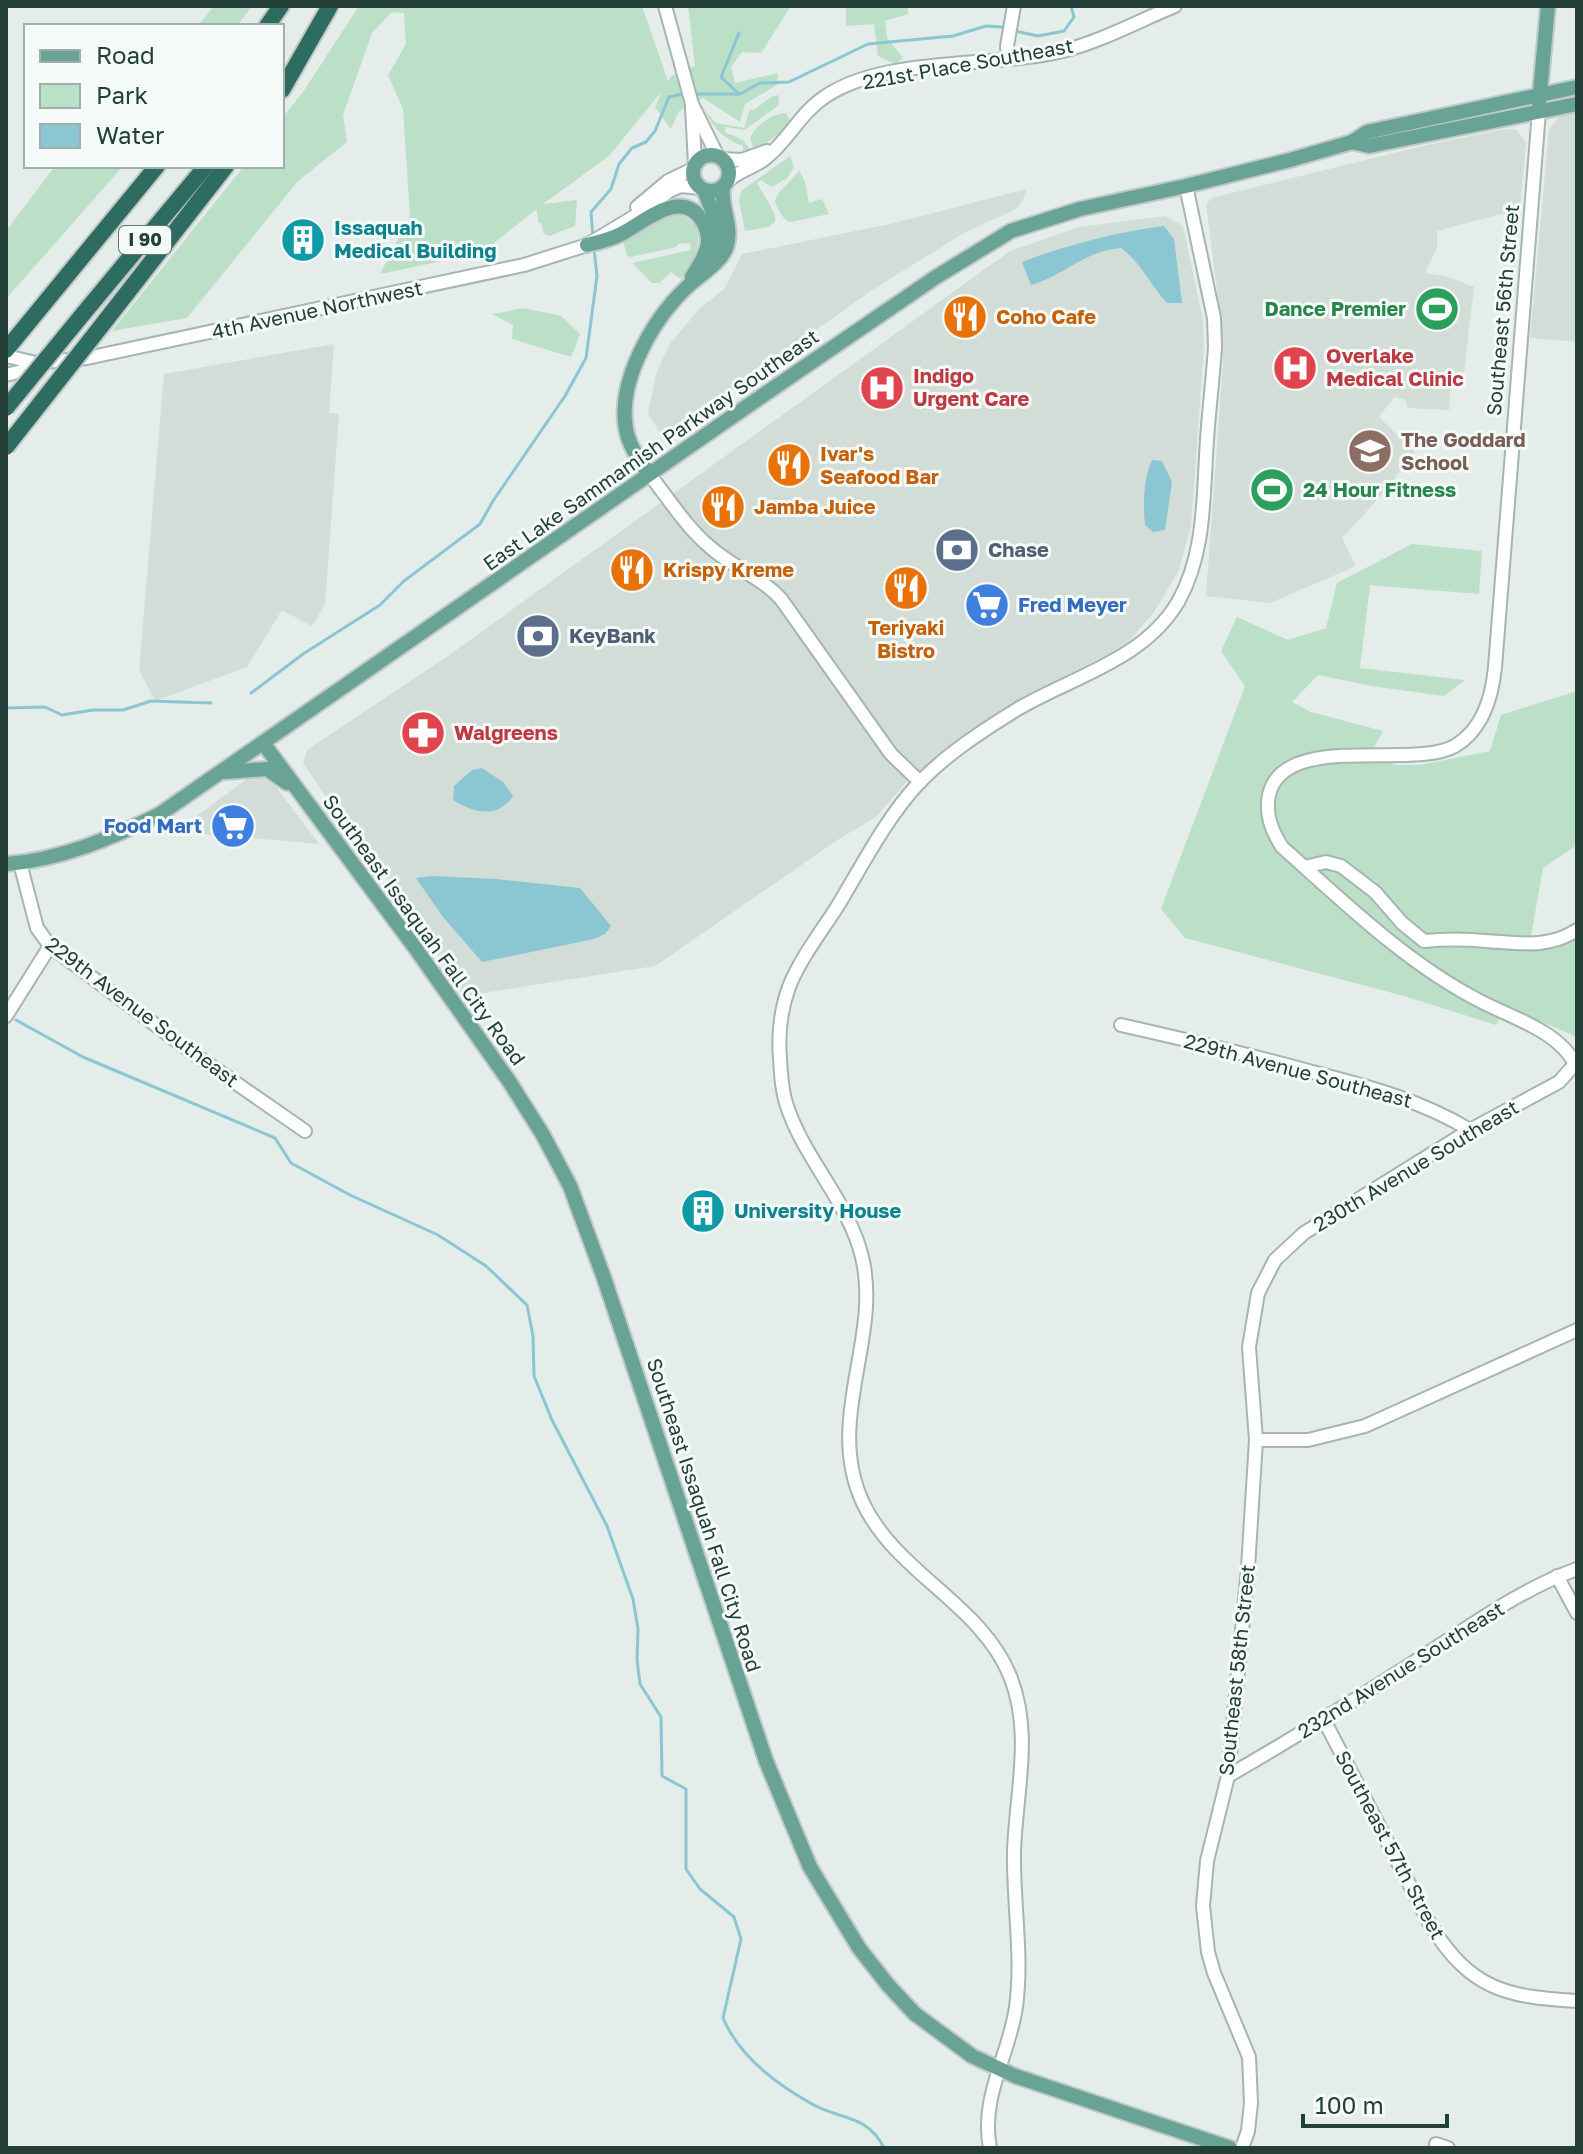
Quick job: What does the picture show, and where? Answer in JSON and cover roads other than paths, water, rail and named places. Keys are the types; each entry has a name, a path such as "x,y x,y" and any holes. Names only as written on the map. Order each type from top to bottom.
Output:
{"highway":[{"path":"268,24 281,6"},
{"path":"284,68 329,6"},
{"path":"284,86 329,6"},
{"name":"I 90","path":"25,321 77,264 155,168"},
{"name":"I 90","path":"6,408 204,168"},
{"path":"6,447 224,168"},
{"path":"6,334 25,321"},
{"path":"6,353 25,321"}],"main road":[{"name":"Southeast 56th Street","path":"1539,111 1548,6"},
{"name":"East Lake Sammamish Parkway Southeast","path":"13,864 63,854 160,814 936,277 1011,231 1080,209 1186,186 1352,142 1367,132 1577,87"},
{"name":"East Lake Sammamish Parkway Southeast","path":"1352,142 1369,146 1577,104"},
{"path":"649,474 634,453 628,437 628,393 646,340 662,315 686,288 712,266 722,255 728,238 725,185 729,170 720,158 708,156 694,166 694,179 702,189 717,223 717,245 712,266"},
{"path":"702,189 714,191 725,185"},
{"path":"582,247 665,208 682,207 704,222 709,241 706,253 686,288"},
{"name":"Southeast Issaquah Fall City Road","path":"263,743 470,1025 536,1124 570,1186 604,1278 766,1761 810,1867 859,1948 915,2014 950,2041 998,2069 1230,2148"},
{"path":"221,772 267,769 305,799"}],"street":[{"path":"622,225 653,192 694,166 696,124 665,6"},
{"path":"1008,59 1014,6"},
{"name":"221st Place Southeast","path":"725,185 735,175 763,161 818,101 843,87 909,70 1008,59 1079,46 1175,6"},
{"name":"Southeast 56th Street","path":"1539,111 1495,667 1489,701 1468,736 1447,749 1425,754 1323,757 1303,762 1275,780 1268,802 1270,827 1282,847 1392,943 1478,1001 1550,1037 1569,1051 1576,1064"},
{"path":"696,124 720,158 742,160 778,147"},
{"path":"608,236 669,191 681,186 702,189"},
{"path":"990,2148 987,2116 1013,2023 1017,1990 1014,1851 1023,1753 1020,1713 1010,1677 991,1643 890,1544 875,1525 856,1487 848,1429 864,1315 865,1273 850,1223 798,1133 786,1106 778,1042 782,1011 793,977 897,811 920,782 943,761 1000,721 1049,692 1116,660 1142,642 1164,621 1186,585 1201,530 1215,347 1214,318 1186,186"},
{"name":"4th Avenue Northwest","path":"6,353 30,362 59,363 103,355 470,277 532,263 582,247"},
{"path":"6,375 22,371 30,362"},
{"path":"649,474 711,549 764,583 781,599 891,754 920,782"},
{"path":"1305,867 1326,862 1341,866 1375,892 1402,923 1424,941 1447,939 1535,945 1577,930"},
{"name":"229th Avenue Southeast","path":"13,864 41,935 50,946 197,1056 305,1131"},
{"path":"6,1016 50,946"},
{"name":"229th Avenue Southeast","path":"1121,1025 1228,1049 1387,1092 1439,1112 1470,1130"},
{"name":"230th Avenue Southeast","path":"1264,1278 1275,1260 1304,1233 1470,1130 1559,1082 1576,1064"},
{"name":"Southeast 58th Street","path":"1242,2148 1248,2131 1251,2103 1249,2057 1214,1973 1203,1906 1207,1861 1228,1776 1248,1568 1256,1440 1249,1347 1253,1311 1264,1278"},
{"path":"1256,1440 1308,1440 1365,1426 1577,1330"},
{"name":"232nd Avenue Southeast","path":"1228,1776 1324,1720 1510,1601 1577,1569"},
{"path":"1557,1576 1577,1613"},
{"name":"Southeast 57th Street","path":"1324,1720 1431,1926 1461,1966 1478,1978 1517,1994 1577,2001"}],"water":[{"path":"1164,226 1174,239 1182,303 1167,303 1121,248 1095,254 1031,285 1022,262 1092,240"},
{"path":"1152,460 1162,461 1172,482 1165,530 1153,532 1145,525 1144,508 1145,484"},
{"path":"482,768 503,782 513,796 493,811 477,811 453,800 454,786 472,770"},
{"path":"432,876 580,888 611,926 605,934 594,939 482,962 443,917 416,878"}],"waterway":[{"path":"1015,31 1038,36 1064,31 1074,17 1071,6"},
{"path":"695,94 740,94 760,83 789,82 868,44 953,36 986,26 1002,27"},
{"path":"739,33 721,77 739,94"},
{"path":"593,238 591,212 611,189 619,164 632,148 646,142 655,131 669,97 687,93"},
{"path":"251,693 303,654 380,605 404,581 480,524 565,396 586,358 597,276 594,249"},
{"path":"6,708 45,707 62,715 93,710 123,710 151,701 211,703"},
{"path":"16,1020 83,1057 275,1138 291,1163 350,1195 438,1235 486,1266 527,1305 533,1336 534,1376 552,1420 607,1526 633,1599 638,1629 640,1684 661,1717 662,1776 686,1789 686,1869 700,1889 734,1917 741,1939 723,2018 739,2045 772,2078 812,2104 861,2123 870,2129 884,2148"}],"place":[{"name":"Issaquah Medical Building","path":"303,240"},
{"name":"Dance Premier","path":"1437,309"},
{"name":"Coho Cafe","path":"965,317"},
{"name":"Overlake Medical Clinic","path":"1295,368"},
{"name":"Indigo Urgent Care","path":"882,388"},
{"name":"The Goddard School","path":"1370,451"},
{"name":"Ivar's Seafood Bar","path":"789,465"},
{"name":"24 Hour Fitness","path":"1272,490"},
{"name":"Jamba Juice","path":"723,507"},
{"name":"Chase","path":"957,550"},
{"name":"Krispy Kreme","path":"632,570"},
{"name":"Teriyaki Bistro","path":"906,588"},
{"name":"Fred Meyer","path":"987,605"},
{"name":"KeyBank","path":"538,636"},
{"name":"Walgreens","path":"423,733"},
{"name":"Food Mart","path":"233,826"},
{"name":"University House","path":"703,1211"}]}
